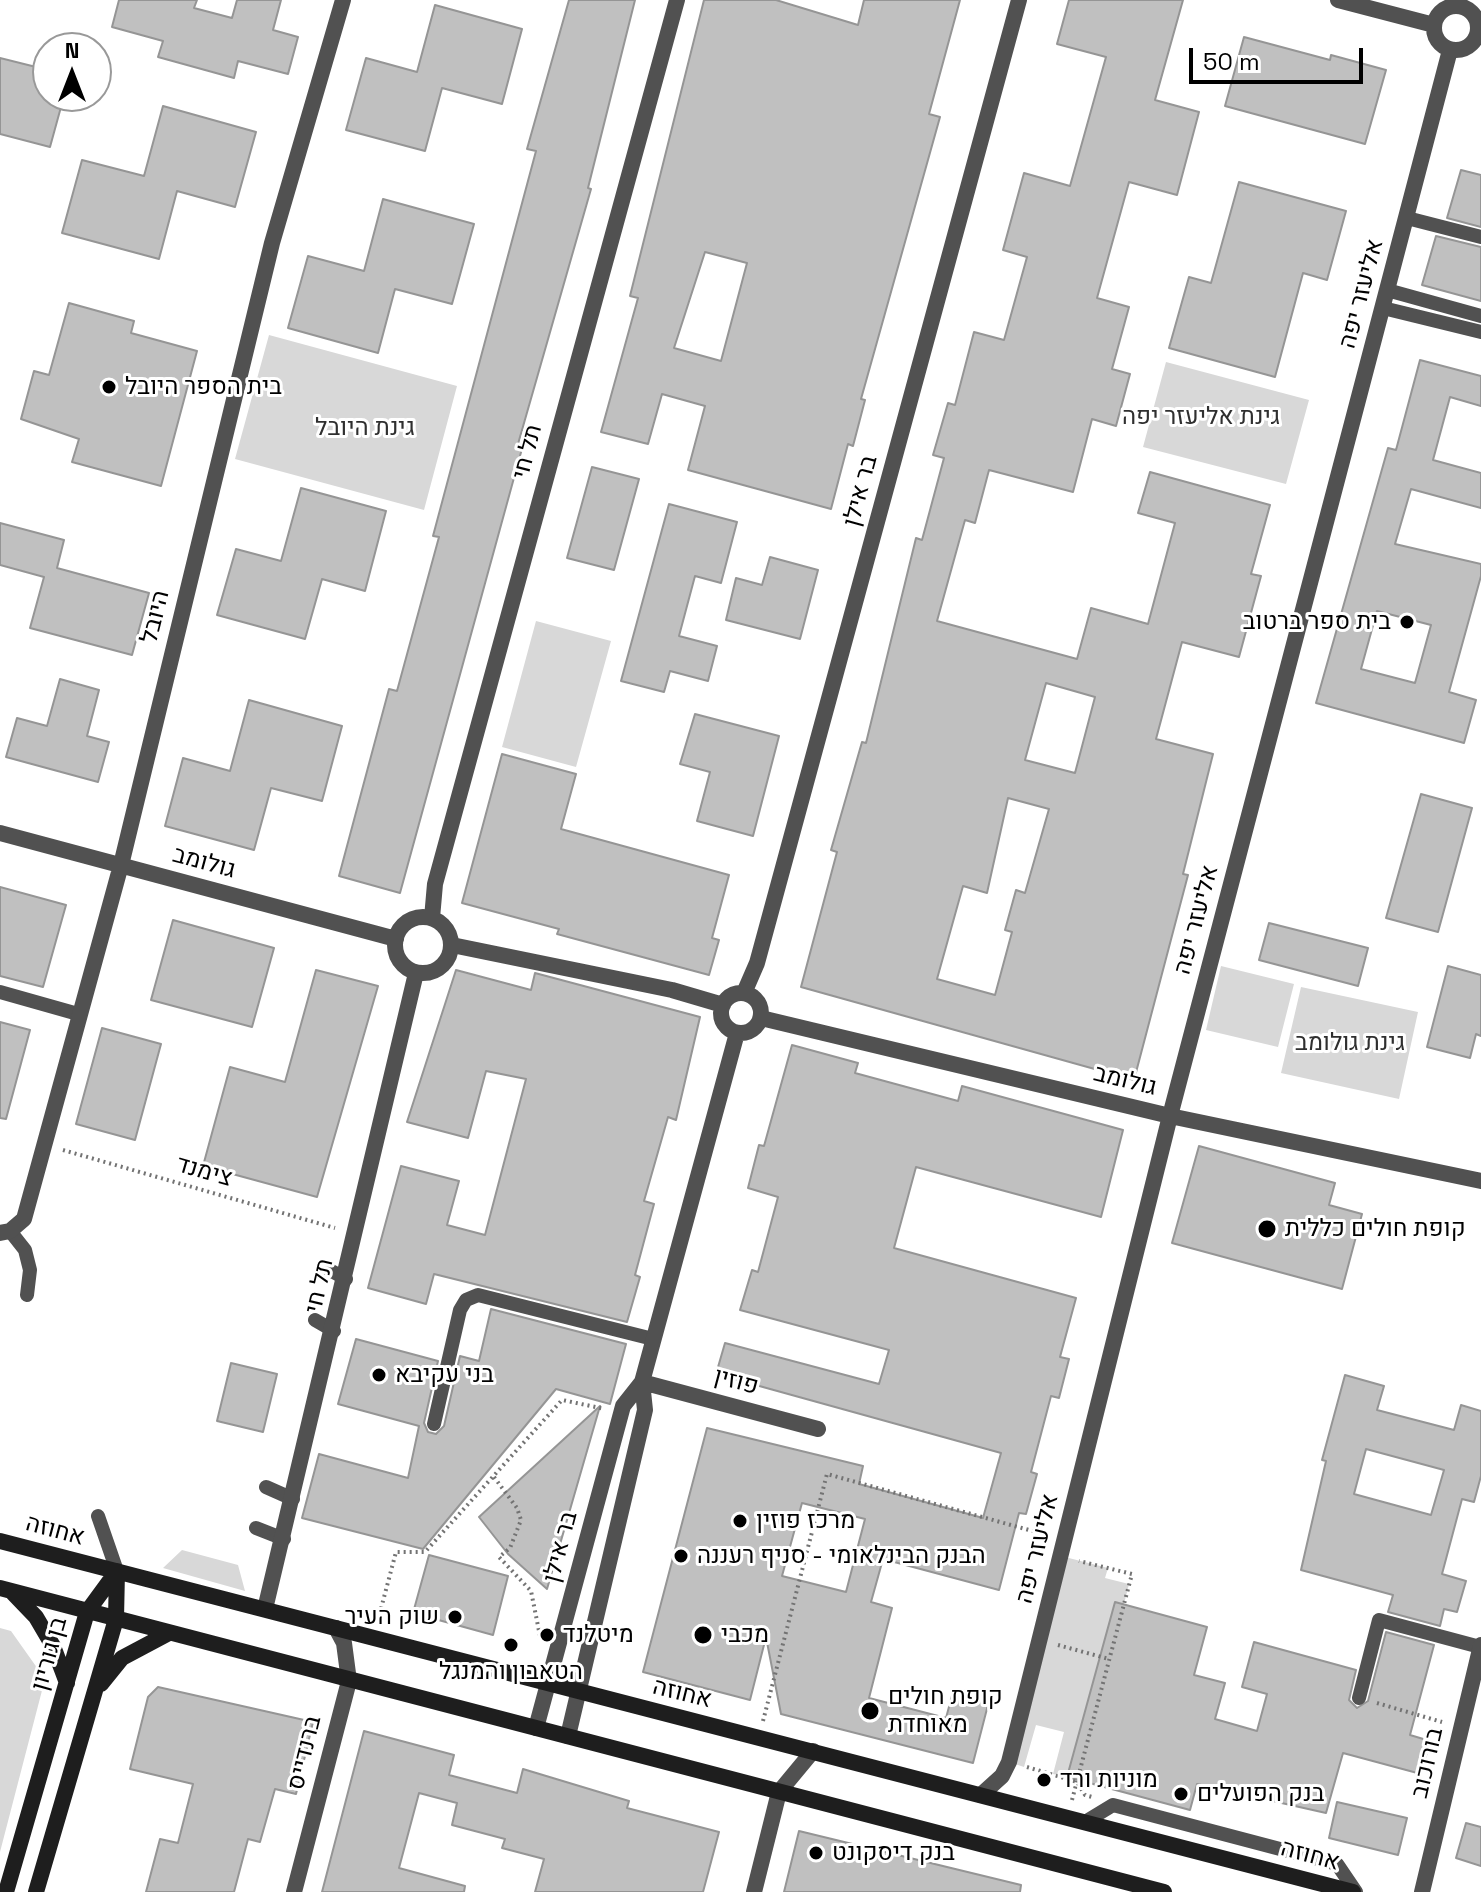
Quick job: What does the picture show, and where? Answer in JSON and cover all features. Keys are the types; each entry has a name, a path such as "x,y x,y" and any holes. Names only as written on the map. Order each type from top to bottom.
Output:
{"main road":[{"name":"אחוזה","path":"0,1541 1354,1892"},
{"name":"בן גוריון","path":"6,1892 87,1612 117,1571"},
{"path":"36,1892 116,1619 117,1571"},
{"path":"5,1590 1164,1892"},
{"path":"5,1590 36,1617 53,1646 67,1683"},
{"path":"95,1692 122,1658 169,1633"}],"street":[{"name":"היובל","path":"5,1232 24,1219 41,1144 121,865 272,243 343,0"},
{"name":"תל חי","path":"432,918 435,884 677,0"},
{"name":"בר אילן","path":"744,993 757,963 1019,0"},
{"path":"1338,0 1434,25"},
{"path":"1462,3 1474,15 1479,36 1469,47 1450,50 1435,38 1434,25 1447,8 1462,3"},
{"name":"אליעזר יפה","path":"981,1795 1002,1776 1009,1762 1170,1116 1450,50"},
{"name":"גולומב","path":"0,833 396,939"},
{"path":"432,918 448,930 452,945 443,966 435,971 416,973 400,962 396,939 403,925 412,920 432,918"},
{"path":"452,945 672,990 723,1005"},
{"name":"תל חי","path":"265,1609 334,1331 416,973"},
{"path":"744,993 756,999 761,1018 748,1032 737,1033 722,1019 723,1005 735,994 744,993"},
{"name":"גולומב","path":"761,1018 1170,1116 1481,1181"},
{"name":"בר אילן","path":"568,1736 645,1410 642,1382 737,1033"},
{"name":"בר אילן","path":"536,1728 623,1406 642,1382"},
{"name":"פוזין","path":"642,1382 818,1429"},
{"name":"ברנדייס","path":"294,1892 349,1681 344,1643 336,1628"},
{"name":"בורוכוב","path":"1422,1892 1481,1646"},
{"path":"754,1892 779,1792 813,1751"}],"lane":[{"path":"1407,218 1481,237"},
{"path":"1387,290 1481,316"},
{"path":"1383,308 1481,332"},
{"path":"0,992 78,1014"},
{"path":"5,1232 25,1250 30,1270 27,1295"},
{"path":"328,1269 346,1279"},
{"path":"434,1424 460,1310 466,1300 478,1295 653,1339"},
{"path":"315,1320 334,1331"},
{"path":"266,1487 293,1499"},
{"path":"98,1516 117,1571"},
{"path":"256,1528 284,1539"},
{"path":"1359,1698 1379,1620 1481,1646"},
{"path":"1085,1822 1113,1805 1337,1864 1354,1892"}],"path":[{"name":"צימנד","path":"41,1144 357,1234"},
{"path":"374,1638 396,1552 425,1552 562,1400 615,1411 623,1406"},
{"path":"759,1738 827,1474 1063,1548 1132,1574 1068,1818"},
{"path":"494,1477 517,1508 521,1520 510,1548 499,1557 531,1591 540,1638"},
{"path":"1040,1640 1109,1659"},
{"path":"1359,1698 1461,1727"},
{"path":"1009,1762 1077,1782"}],"green space":[{"name":"גינת היובל","path":"269,335 457,386 424,510 235,459"},
{"name":"גינת אליעזר יפה","path":"1166,362 1309,400 1286,484 1143,447"},
{"path":"536,621 611,641 576,767 502,747"},
{"path":"1221,966 1294,984 1278,1047 1206,1030"},
{"name":"גינת גולומב","path":"1301,987 1418,1012 1399,1099 1281,1073"},
{"path":"182,1550 238,1565 245,1591 163,1568"},
{"path":"1061,1556 1108,1568 1105,1578 1129,1584 1124,1604 1116,1603 1067,1777 1053,1774 1064,1732 1036,1725 1024,1767 1009,1762"},
{"path":"0,1628 11,1631 45,1679 0,1852"}],"building":[{"path":"119,0 197,0 194,8 232,18 237,0 281,0 273,30 298,37 288,74 238,61 234,78 158,57 163,41 112,27"},
{"path":"569,0 635,0 588,188 591,189 518,444 523,445 400,893 339,876 389,689 397,691 439,537 433,536 536,151 527,149"},
{"path":"704,0 776,0 858,25 864,0 960,0 929,114 940,117 861,399 865,400 853,446 848,444 831,509 688,470 705,406 662,394 648,444 601,432 638,298 630,296","holes":["705,252 747,263 721,361 674,348"]},
{"path":"1069,0 1183,0 1155,100 1199,112 1177,195 1129,182 1097,298 1129,307 1112,369 1130,374 1116,426 1092,419 1073,492 989,470 975,523 965,520 937,621 1077,659 1091,608 1148,624 1175,523 1138,513 1150,472 1270,505 1251,574 1261,576 1239,657 1182,642 1156,739 1213,754 1183,874 1188,875 1134,1080 801,987 837,852 831,850 862,742 866,743 916,538 922,540 944,458 933,455 948,403 955,405 974,332 1004,340 1027,257 1003,250 1024,173 1070,186 1106,57 1057,44","holes":["1046,683 1095,697 1075,773 1025,760","1008,798 1049,809 1025,893 1016,890 1005,930 1012,932 995,995 937,979 963,886 987,893"]},
{"path":"435,5 522,29 502,104 442,88 425,151 346,130 366,58 417,72"},
{"path":"1244,37 1330,60 1331,55 1386,70 1365,144 1225,106"},
{"path":"0,58 32,66 32,112 60,112 50,147 0,134"},
{"path":"163,106 256,132 235,207 177,191 159,259 62,233 82,160 144,176"},
{"path":"1461,170 1481,175 1481,227 1447,218"},
{"path":"1239,182 1346,211 1327,280 1303,273 1275,377 1169,348 1189,277 1211,283"},
{"path":"383,199 474,224 452,304 395,289 378,353 288,328 308,256 364,271"},
{"path":"1436,236 1481,247 1481,301 1422,285"},
{"path":"69,303 134,321 131,333 197,351 161,486 72,462 79,439 21,419 34,371 49,375"},
{"path":"1420,360 1481,376 1481,406 1450,397 1433,460 1481,473 1481,508 1411,489 1395,544 1481,564 1481,576 1449,692 1476,700 1464,743 1316,703 1388,448 1396,450","holes":["1377,611 1431,625 1415,683 1361,669"]},
{"path":"592,467 639,479 614,570 567,558"},
{"path":"301,488 386,511 365,591 322,579 305,639 217,615 236,549 281,561"},
{"path":"669,504 737,522 721,583 695,576 679,636 717,646 708,681 670,671 664,692 621,681"},
{"path":"0,523 64,540 57,568 149,593 132,655 30,628 44,577 0,565"},
{"path":"770,557 818,570 800,639 726,620 736,578 762,585"},
{"path":"60,679 99,690 87,736 109,742 98,782 6,757 17,718 47,726"},
{"path":"249,700 342,726 322,801 271,788 254,850 165,826 183,758 230,771"},
{"path":"695,714 779,736 753,836 697,821 710,772 680,764"},
{"path":"502,754 576,774 561,829 729,875 712,938 719,940 709,975 557,934 559,929 462,903"},
{"path":"1421,794 1472,808 1438,932 1386,918"},
{"path":"0,887 66,905 43,987 0,976"},
{"path":"173,920 274,948 252,1027 151,1000"},
{"path":"1269,923 1368,948 1358,986 1259,960"},
{"path":"1448,966 1481,975 1481,1036 1476,1034 1470,1058 1427,1047"},
{"path":"316,970 378,986 317,1197 203,1166 230,1067 285,1082"},
{"path":"456,970 531,990 535,973 700,1017 676,1120 668,1117 644,1201 654,1204 635,1275 640,1277 627,1322 434,1274 426,1304 368,1288 401,1166 459,1181 447,1225 485,1235 526,1079 486,1071 468,1138 407,1122"},
{"path":"0,1022 30,1030 6,1119 0,1118"},
{"path":"102,1028 161,1044 135,1140 76,1124"},
{"path":"792,1045 858,1063 855,1073 958,1101 962,1086 1123,1130 1101,1217 916,1167 894,1248 1076,1298 1060,1357 1069,1359 1059,1398 1051,1396 1031,1472 1037,1474 1026,1514 1019,1513 999,1590 883,1559 871,1602 892,1608 869,1698 946,1718 954,1688 990,1697 973,1763 781,1714 766,1637 750,1700 643,1672 707,1428 863,1466 859,1484 983,1518 1001,1453 716,1374 725,1343 879,1384 889,1350 740,1310 752,1270 758,1272 778,1197 748,1188 759,1145 764,1146","holes":["802,1503 865,1519 846,1592 782,1576"]},
{"name":"קופת חולים כללית","path":"1199,1146 1335,1183 1329,1205 1362,1214 1342,1289 1172,1243"},
{"path":"491,1309 626,1344 610,1404 556,1389 423,1549 302,1518 319,1454 408,1478 419,1426 338,1404 356,1339 438,1361 424,1423 428,1432 436,1434 444,1426 460,1356 479,1361"},
{"path":"231,1363 277,1374 263,1432 217,1421"},
{"path":"1345,1375 1384,1386 1377,1410 1454,1430 1461,1405 1481,1411 1481,1476 1474,1502 1462,1499 1442,1574 1466,1581 1457,1612 1444,1609 1440,1626 1388,1612 1393,1595 1301,1570 1326,1461 1322,1460","holes":["1366,1449 1444,1470 1431,1515 1354,1494"]},
{"path":"600,1406 547,1589 508,1554 479,1517"},
{"path":"429,1555 508,1576 493,1635 413,1613"},
{"path":"1115,1602 1207,1627 1194,1675 1225,1683 1215,1719 1257,1731 1267,1694 1242,1687 1254,1642 1356,1670 1349,1700 1357,1708 1368,1701 1386,1632 1434,1645 1410,1735 1430,1741 1421,1774 1343,1753 1326,1813 1197,1784 1190,1810 1067,1777"},
{"path":"158,1687 313,1722 296,1794 275,1789 260,1842 248,1839 234,1892 146,1892 160,1839 178,1843 193,1784 130,1769 148,1697"},
{"path":"364,1731 454,1755 449,1775 517,1793 523,1769 629,1801 627,1808 719,1832 703,1892 535,1892 544,1859 502,1848 505,1839 452,1825 457,1803 419,1793 399,1868 465,1886 464,1892 322,1892"},
{"path":"1337,1802 1407,1818 1398,1855 1329,1838"},
{"path":"1466,1823 1481,1827 1481,1866 1456,1858"},
{"path":"799,1831 1021,1885 1020,1892 784,1892"}],"place":[{"name":"בית הספר היובל","path":"109,387"},
{"name":"בית ספר ברטוב","path":"1407,622"},
{"name":"קופת חולים כללית","path":"1267,1229"},
{"name":"בני עקיבא","path":"379,1375"},
{"name":"מרכז פוזין","path":"740,1521"},
{"name":"הבנק הבינלאומי - סניף רעננה","path":"681,1556"},
{"name":"שוק העיר","path":"455,1617"},
{"name":"מיטלנד","path":"547,1635"},
{"name":"מכבי","path":"703,1635"},
{"name":"הטאבון והמנגל","path":"511,1645"},
{"name":"קופת חולים מאוחדת","path":"870,1711"},
{"name":"מוניות ורד","path":"1044,1780"},
{"name":"בנק הפועלים","path":"1181,1794"},
{"name":"בנק דיסקונט","path":"816,1853"}]}
